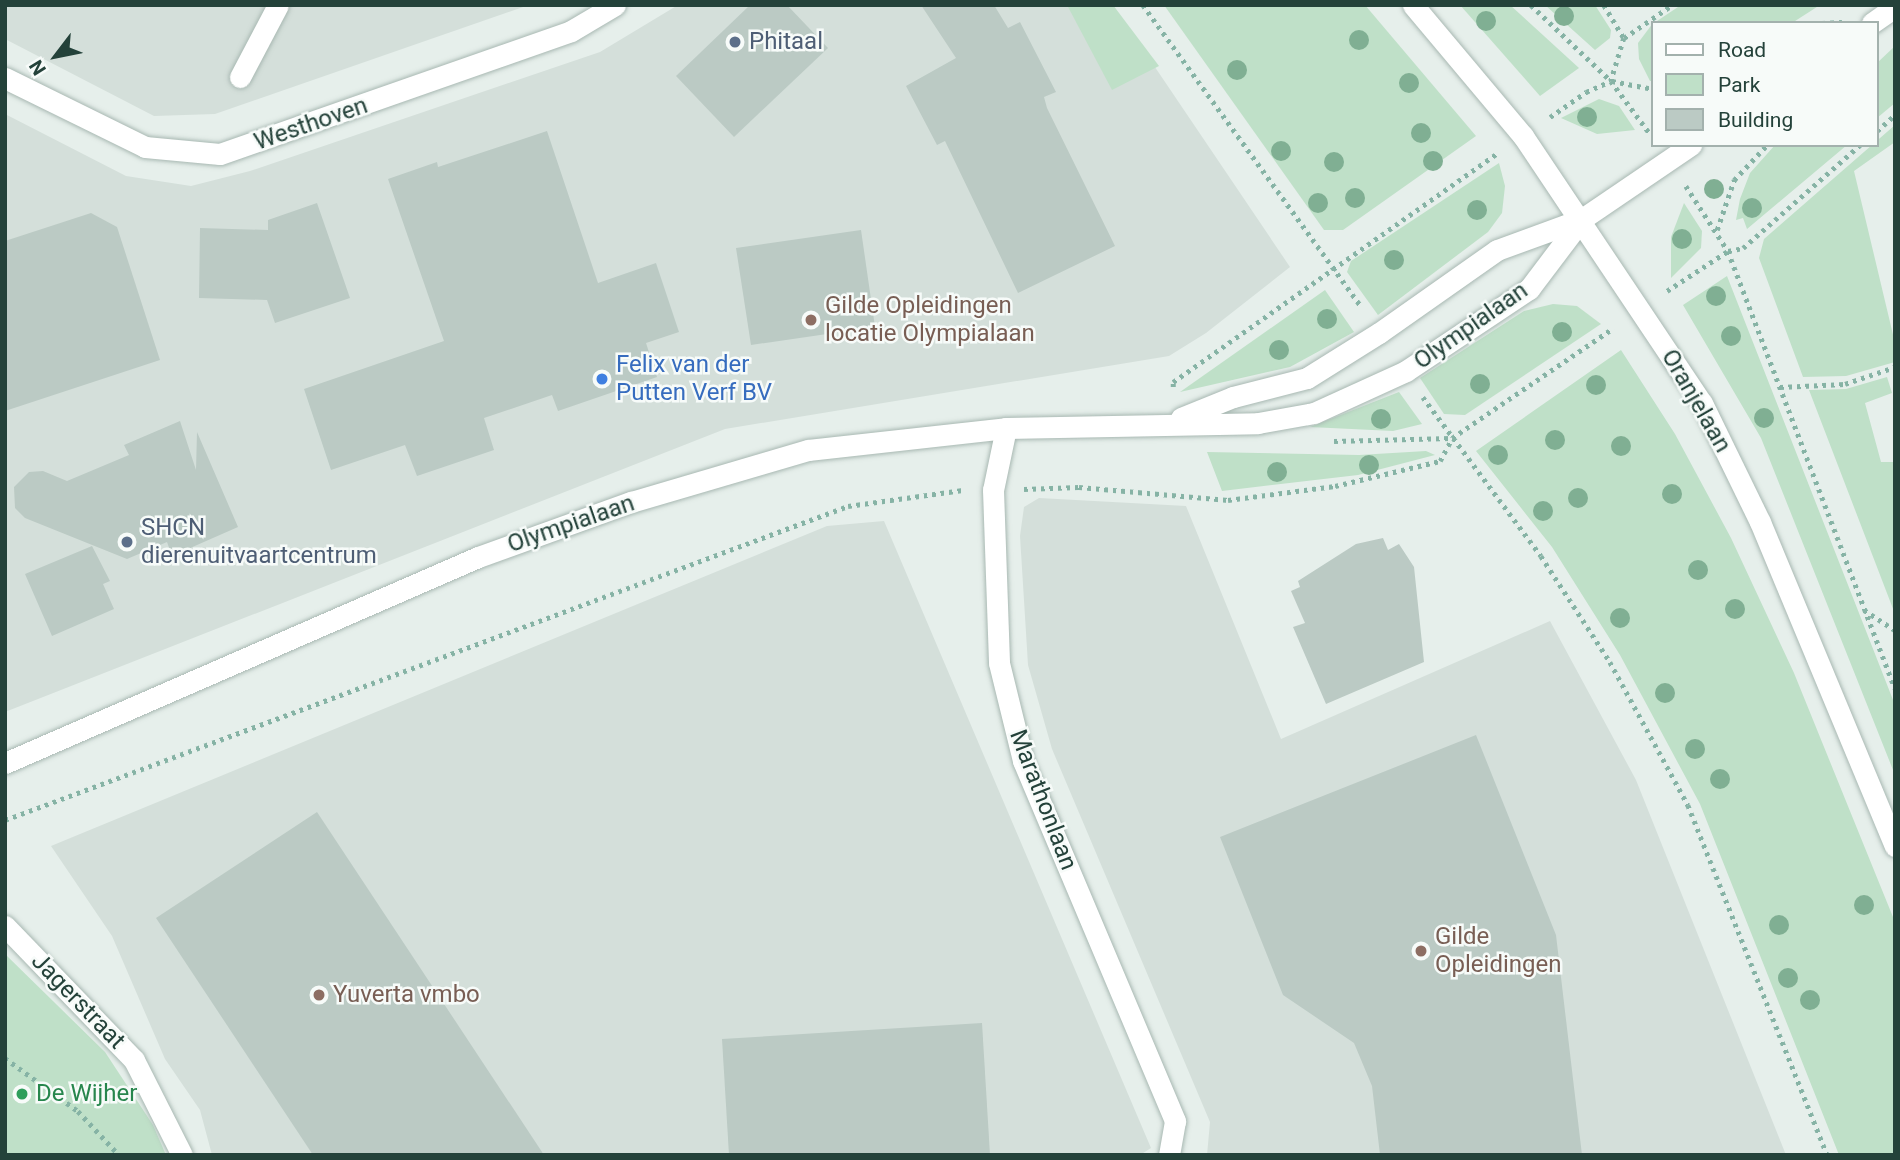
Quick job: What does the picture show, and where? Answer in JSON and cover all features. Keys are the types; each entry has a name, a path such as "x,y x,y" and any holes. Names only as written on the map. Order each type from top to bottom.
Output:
{"street":[{"path":"240,77 278,5"},
{"name":"Westhoven","path":"5,78 145,147 220,154 571,31 615,5"},
{"name":"Oranjelaan","path":"1413,5 1523,136 1582,219 1702,403 1760,522 1895,846"},
{"path":"1875,21 1895,7"},
{"path":"1582,219 1688,147"},
{"name":"Olympialaan","path":"1172,422 1233,397 1307,377 1380,333 1497,250 1582,219"},
{"name":"Olympialaan","path":"7,759 478,557 631,502 808,450 1006,428 1172,422 1258,423 1314,413 1406,371 1529,289 1582,219"},
{"name":"Marathonlaan","path":"1006,428 993,490 999,663 1023,761 1175,1121 1168,1155"},
{"name":"Jagerstraat","path":"5,926 134,1059 182,1155"}],"path":[{"path":"1143,5 1334,268"},
{"path":"1531,5 1611,81 1652,138"},
{"path":"1604,5 1624,38"},
{"path":"1611,81 1624,38 1672,5"},
{"path":"1172,422 1173,382 1586,92 1611,81 1652,89"},
{"path":"1879,129 1895,116"},
{"path":"1716,231 1734,180 1765,147"},
{"path":"5,820 848,506 958,490 1079,487 1228,500 1335,486 1440,461 1452,438 1728,251 1743,248 1858,147"},
{"path":"1668,161 1728,251 1895,688"},
{"path":"1780,387 1845,384 1895,367"},
{"path":"1452,438 1541,556 1610,662 1688,805 1828,1155"},
{"path":"1864,610 1895,630"},
{"path":"5,1058 78,1111 119,1155"}],"shaded area":[{"path":"5,5 529,5 215,114 154,116 5,39"},
{"path":"678,5 1113,5 1290,267 1206,333 1169,356 725,429 5,712 5,114 126,176 191,186 250,171 600,52"},
{"name":"Gilde Opleidingen","path":"1039,498 1186,506 1281,739 1550,621 1636,780 1786,1155 1207,1155 1210,1122 1052,749 1028,665 1020,536 1024,507"},
{"path":"884,521 1151,1148 1140,1155 212,1155 200,1110 165,1059 112,936 51,846 827,526"}],"green space":[{"path":"1067,5 1113,5 1159,66 1112,90"},
{"path":"1164,5 1365,5 1476,136 1343,230 1324,230"},
{"path":"1460,5 1510,5 1579,68 1540,96"},
{"path":"1545,5 1595,5 1611,30 1610,38 1595,50"},
{"path":"1681,5 1820,5 1795,21 1657,21"},
{"path":"1652,24 1652,81 1639,59 1638,43"},
{"path":"1895,46 1895,103 1879,116 1879,61"},
{"path":"1599,99 1619,106 1635,130 1597,134 1561,118"},
{"path":"1895,125 1895,142 1854,171 1895,343 1895,362 1846,376 1803,377 1759,258 1764,239 1870,147 1879,147 1879,139"},
{"path":"1773,147 1845,147 1747,229 1743,218 1736,220 1740,199 1750,173"},
{"path":"1499,163 1505,186 1502,213 1488,232 1378,315 1347,272 1351,261"},
{"path":"1684,203 1702,231 1701,248 1671,278 1671,237"},
{"path":"1727,276 1895,705 1895,775 1761,438 1683,305"},
{"path":"1325,290 1354,332 1290,367 1180,392"},
{"path":"1553,304 1577,306 1601,324 1465,415 1444,414 1420,378 1524,311"},
{"path":"1621,350 1675,434 1731,538 1794,673 1895,922 1895,1155 1839,1155 1700,804 1620,655 1552,547 1476,451"},
{"path":"1887,377 1892,393 1865,403 1881,462 1895,462 1895,614 1809,390 1846,389"},
{"path":"1399,392 1422,424 1393,431 1310,427"},
{"path":"1426,451 1435,455 1358,475 1222,491 1207,452 1359,455"},
{"path":"5,954 105,1052 153,1125 166,1155 5,1155"}],"building":[{"path":"750,5 787,5 828,48 734,137 676,76"},
{"path":"921,5 994,5 1008,28 1020,22 1056,92 1044,97 1047,108 1115,246 1018,293 945,141 937,145 906,86 956,58"},
{"path":"547,131 598,283 656,263 679,332 646,343 657,377 558,411 552,395 484,418 494,450 417,476 405,445 331,470 304,389 444,341 388,179 437,162 438,167"},
{"path":"317,203 350,298 275,323 267,300 199,298 200,228 268,230 268,220"},
{"path":"91,213 117,227 160,360 5,411 5,241"},
{"path":"861,230 875,327 751,345 736,248"},
{"path":"180,421 196,470 197,432 238,527 172,556 167,542 127,559 25,518 15,508 14,487 29,472 43,471 67,481 129,455 124,445"},
{"path":"1383,538 1388,550 1399,544 1414,567 1424,662 1326,704 1293,627 1305,623 1291,591 1300,587 1298,581 1356,544"},
{"path":"92,546 110,581 103,584 114,609 52,636 25,574"},
{"path":"1476,735 1556,935 1582,1155 1380,1155 1372,1086 1354,1043 1283,995 1220,837"},
{"path":"317,812 544,1155 313,1155 156,918"},
{"path":"982,1023 990,1155 729,1155 722,1039"}],"place":[{"name":"Phitaal","path":"735,42"},
{"name":"Gilde Opleidingen locatie Olympialaan","path":"811,320"},
{"name":"Felix van der Putten Verf BV","path":"602,379"},
{"name":"SHCN dierenuitvaartcentrum","path":"127,542"},
{"name":"Gilde Opleidingen","path":"1421,951"},
{"name":"Yuverta vmbo","path":"319,995"},
{"name":"De Wijher","path":"22,1094"}]}
